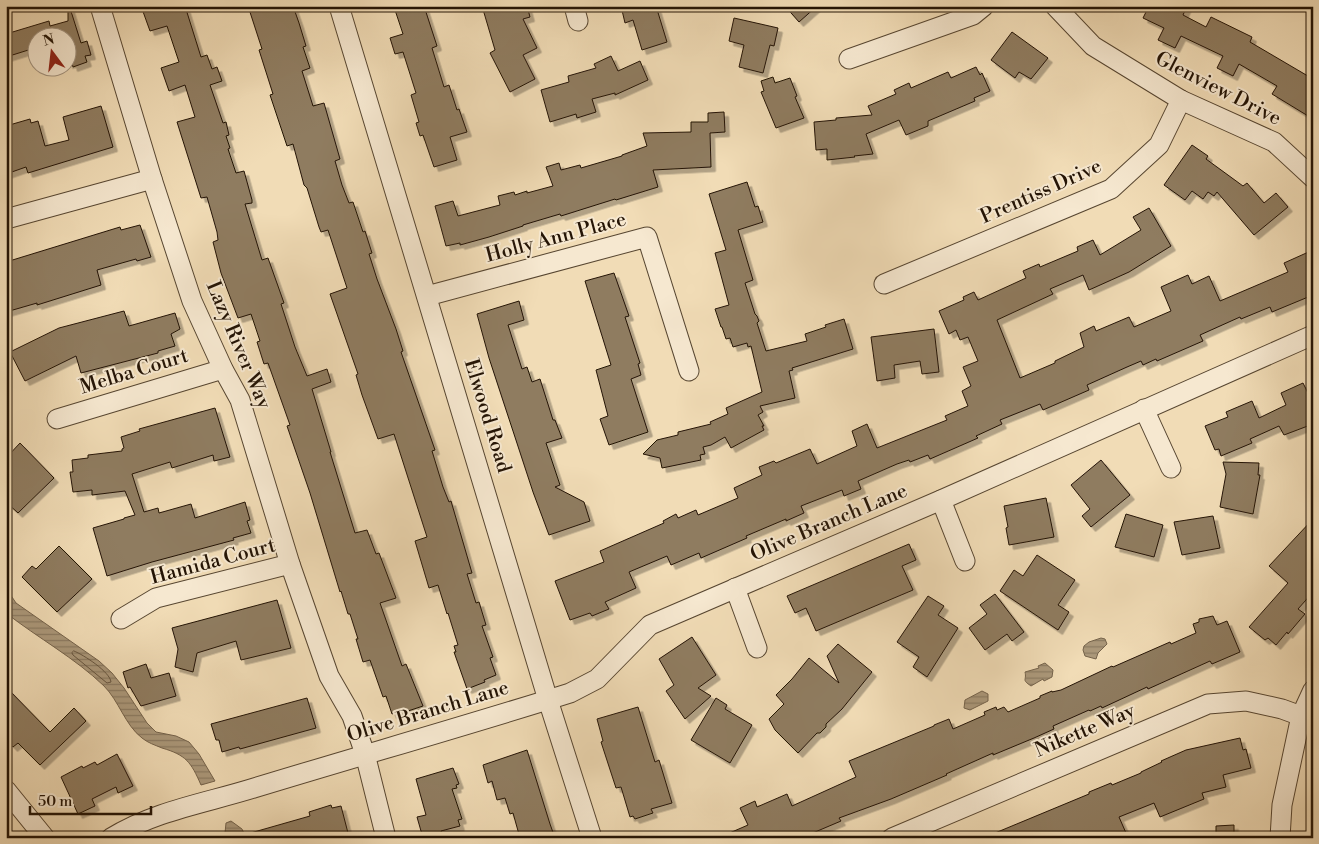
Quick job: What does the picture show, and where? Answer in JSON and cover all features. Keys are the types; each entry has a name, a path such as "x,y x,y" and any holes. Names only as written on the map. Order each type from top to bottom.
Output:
{"street":[{"name":"Lazy River Way","path":"100,6 152,180 192,301 223,369 240,400 290,564 329,676 352,716 365,754 386,838"},
{"name":"Elwood Road","path":"339,6 548,700 592,838"},
{"path":"850,59 973,16 984,6"},
{"name":"Glenview Drive","path":"1055,6 1093,46 1182,100 1274,142 1313,178"},
{"name":"Prentiss Drive","path":"884,284 1111,189 1159,144 1182,100"},
{"path":"6,219 152,180"},
{"name":"Holly Ann Place","path":"427,296 646,237 689,371"},
{"name":"Olive Branch Lane","path":"111,838 156,816 570,693 597,679 650,625 941,500 1313,335"},
{"name":"Melba Court","path":"57,419 223,369"},
{"path":"1144,409 1171,468"},
{"path":"941,500 966,561"},
{"name":"Hamida Court","path":"121,619 156,598 290,564"},
{"path":"735,588 757,648"},
{"path":"1280,838 1282,805 1301,716 1313,690"},
{"name":"Nikette Way","path":"892,838 1208,704 1246,701 1282,709 1301,716"},
{"path":"6,790 45,838"}],"water":[{"path":"6,588 16,603 99,661 112,673 147,723 156,732 176,736 189,742 199,754 215,781 201,785 187,760 142,738 136,733 104,686 69,657 6,613"},
{"path":"1101,638 1105,639 1107,644 1098,653 1096,659 1085,656 1084,646"},
{"path":"1045,663 1053,670 1052,677 1044,681 1043,679 1031,686 1025,681 1025,672 1039,668 1038,666"},
{"path":"982,691 988,694 988,701 970,710 964,708 965,700"},
{"path":"231,821 242,829 246,838 227,838 225,833 226,823"}],"building":[{"path":"141,6 185,6 201,57 207,55 212,69 217,67 222,81 210,85 223,123 226,122 229,135 226,136 230,148 228,149 236,173 244,171 252,200 252,203 245,204 262,260 268,258 284,303 281,304 295,347 307,376 327,369 331,382 312,389 355,533 367,530 376,554 379,553 396,598 380,603 402,666 406,664 423,706 405,712 404,709 392,714 386,696 383,697 370,660 363,662 350,614 348,614 340,592 310,493 287,426 290,425 268,363 264,364 257,342 260,341 251,314 238,318 221,273 213,242 218,240 217,232 207,197 201,198 177,122 195,117 185,85 169,91 161,68 179,62 167,26 150,31"},
{"path":"248,6 293,6 299,23 306,46 303,47 310,68 302,71 313,106 324,103 340,159 335,161 342,185 349,203 353,202 363,232 365,231 372,253 369,254 396,329 403,351 401,352 435,450 432,451 443,487 449,502 451,501 472,573 467,574 476,603 479,602 486,625 482,626 493,657 490,658 496,675 484,680 485,682 467,689 454,652 456,652 454,646 458,645 448,613 438,585 429,588 415,541 427,537 394,434 378,439 362,395 356,375 358,374 330,294 347,288 328,230 321,232 319,227 307,188 304,185 293,144 287,146 270,95 273,94 259,50 262,49"},
{"path":"408,6 424,6 437,46 432,48 444,87 449,85 467,132 450,137 457,160 434,167 423,135 420,136 416,123 419,122 411,95 416,93 403,52 395,54 390,38 403,34 395,10"},
{"path":"482,6 527,6 530,17 523,19 537,48 523,55 535,79 510,92 490,53 495,50"},
{"path":"621,6 656,6 667,42 642,50 633,20 625,23"},
{"path":"785,6 817,6 799,22"},
{"path":"1149,6 1187,6 1183,15 1206,27 1211,17 1252,37 1250,42 1313,79 1313,119 1272,94 1277,86 1239,64 1233,76 1217,68 1223,56 1181,36 1175,48 1158,40 1164,28 1143,18"},
{"path":"70,8 76,28 28,28 28,50 6,57 6,34 49,21 50,26 68,21 68,9"},
{"path":"734,18 778,28 774,46 770,45 763,73 739,67 744,45 729,41"},
{"path":"1012,32 1048,58 1031,79 1019,72 1015,78 991,60"},
{"path":"78,33 81,43 87,41 91,55 85,56 87,62 78,65"},
{"path":"611,56 618,71 640,61 648,80 615,95 615,93 592,99 596,112 577,118 576,114 550,122 541,90 569,82 568,76 596,68 594,64"},
{"path":"976,67 980,75 982,73 990,91 974,98 975,101 928,121 928,126 906,135 899,120 866,134 873,154 827,160 827,149 816,150 814,122 872,115 868,106 896,94 894,90 909,83 911,88 948,72 951,78"},
{"path":"773,77 775,83 790,78 797,96 795,97 804,118 776,128 761,92 764,91 761,81"},
{"path":"101,106 113,147 28,173 26,167 6,174 6,126 30,119 31,123 38,121 45,146 69,140 63,117"},
{"path":"724,112 725,132 710,133 711,167 653,170 658,187 561,216 560,214 489,237 460,245 460,243 446,246 435,206 453,201 458,216 500,205 498,196 514,192 515,195 527,191 527,193 553,186 546,167 559,163 561,170 580,165 581,168 622,156 647,146 643,133 691,132 691,122 708,122 708,113"},
{"path":"1192,145 1208,156 1206,159 1243,186 1247,183 1264,203 1276,193 1288,207 1254,235 1217,192 1214,196 1208,192 1203,199 1192,191 1185,200 1164,185"},
{"path":"747,182 755,207 758,206 763,222 738,230 753,280 745,283 759,321 757,323 766,351 807,341 805,334 844,319 853,349 792,368 793,370 789,371 795,398 760,406 763,412 758,415 764,430 731,448 725,437 703,447 705,454 700,455 701,460 662,468 660,458 643,454 657,440 678,435 678,432 711,424 710,422 728,414 726,408 762,392 751,346 748,347 747,343 733,347 730,338 726,339 715,309 729,305 715,253 726,250 709,194"},
{"path":"1149,208 1171,246 1129,272 1089,290 1083,275 1050,289 1053,294 997,320 1020,378 1055,363 1055,361 1084,347 1080,333 1094,326 1096,331 1129,317 1134,327 1171,311 1161,287 1188,275 1192,284 1209,276 1220,301 1288,272 1284,263 1313,250 1313,295 1272,312 1270,307 1241,319 1240,317 1200,335 1203,341 1157,361 1156,359 1143,365 1141,361 1127,367 1087,385 1089,390 1043,410 1040,404 1000,420 1002,424 976,436 978,438 930,459 928,455 910,462 909,460 897,464 858,481 861,489 844,496 842,490 801,506 804,513 746,536 747,538 701,558 699,553 671,565 667,556 629,572 636,588 605,602 609,609 592,616 590,613 570,620 555,581 604,562 600,551 664,523 663,521 676,514 678,518 696,510 698,515 738,498 734,488 762,475 759,467 774,461 776,463 810,449 817,464 857,446 852,431 867,424 877,448 947,420 945,416 968,406 962,391 971,386 963,367 978,361 968,337 960,340 956,330 949,334 939,311 964,300 963,297 974,292 978,300 1026,278 1023,271 1039,264 1040,267 1078,251 1077,247 1093,240 1100,255 1141,230 1133,217"},
{"path":"140,225 151,257 137,261 136,259 97,270 101,285 37,305 37,303 6,312 6,262 120,227 121,230"},
{"path":"614,273 629,316 625,317 640,363 638,364 641,375 631,379 648,432 609,445 600,419 608,416 596,370 611,365 585,281"},
{"path":"519,301 524,320 508,325 522,369 527,367 532,382 540,379 553,420 555,420 562,438 546,443 560,485 555,487 584,502 590,521 549,535 489,358 477,314"},
{"path":"124,311 129,326 175,313 180,329 171,334 175,346 158,351 158,353 81,373 76,356 25,381 10,352 59,328"},
{"path":"934,329 939,372 922,374 920,361 894,365 895,378 877,381 871,337"},
{"path":"1303,383 1313,403 1313,424 1284,435 1279,426 1250,439 1252,443 1221,456 1219,449 1215,450 1205,426 1228,417 1226,412 1252,401 1259,418 1286,405 1281,393"},
{"path":"215,408 230,457 214,461 213,455 172,468 170,462 132,474 144,512 158,508 159,513 191,504 195,518 245,502 250,520 247,521 251,533 233,538 234,540 107,576 93,528 135,515 125,491 92,495 92,490 73,492 70,472 73,472 72,460 88,458 88,455 122,451 124,448 121,437 140,431 139,429"},
{"path":"20,443 54,478 18,513 6,502 6,458"},
{"path":"1101,460 1130,495 1091,527 1082,516 1090,509 1071,485"},
{"path":"1223,462 1259,463 1258,475 1260,475 1253,514 1220,507 1226,474"},
{"path":"1046,498 1054,537 1009,545 1004,506"},
{"path":"1126,514 1163,525 1154,557 1115,547"},
{"path":"1213,516 1220,548 1182,555 1174,522"},
{"path":"1313,519 1313,592 1298,609 1305,614 1276,645 1268,638 1265,640 1249,627 1288,583 1269,566"},
{"path":"909,544 916,560 902,566 913,590 816,631 806,608 795,613 787,596"},
{"path":"59,546 92,579 57,612 22,577 32,566 36,569"},
{"path":"1037,555 1075,580 1058,605 1069,612 1058,630 1000,591 1014,570 1023,576"},
{"path":"995,594 1024,632 1012,641 1007,634 985,650 969,628 987,614 980,605"},
{"path":"928,596 944,606 938,615 958,628 927,677 913,667 919,657 897,642"},
{"path":"277,600 291,648 241,660 236,641 197,653 193,672 175,667 178,649 172,628"},
{"path":"1213,616 1217,625 1227,621 1240,652 1212,664 1210,661 1102,708 1101,706 1089,710 1053,726 1054,729 1034,738 993,755 993,753 891,799 839,818 841,821 801,838 718,838 748,825 740,808 755,801 757,807 787,794 792,806 856,777 849,761 949,719 953,729 985,715 984,712 996,707 997,710 1004,707 1008,712 1040,698 1040,696 1052,691 1061,690 1112,666 1196,633 1193,624 1199,622 1199,619"},
{"path":"692,637 716,675 698,688 711,696 685,719 666,691 674,685 659,659"},
{"path":"838,644 872,672 842,709 826,724 826,727 820,733 817,733 798,753 775,730 769,719 784,704 776,695 809,658 839,683 827,656"},
{"path":"146,664 151,678 169,673 176,696 141,706 130,687 128,688 123,672"},
{"path":"6,687 50,732 74,708 86,721 40,765 18,743 13,747 6,740"},
{"path":"307,698 316,728 240,749 239,747 222,752 219,740 216,740 211,724"},
{"path":"716,698 727,705 725,709 752,725 730,763 691,740"},
{"path":"638,707 655,762 659,760 672,803 651,809 653,813 635,819 633,816 630,817 621,787 616,788 601,742 603,741 597,719"},
{"path":"1240,738 1243,750 1246,749 1251,768 1223,775 1226,787 1202,793 1204,799 1160,817 1154,803 1119,817 1126,833 1113,838 983,838 1089,794 1089,792 1141,773 1161,761 1186,750"},
{"path":"527,750 555,838 520,838 513,813 510,814 505,798 497,800 492,781 488,783 483,765"},
{"path":"117,754 133,786 118,793 116,787 92,799 95,806 78,814 61,777 82,766 83,768 95,762 97,765"},
{"path":"453,768 459,784 456,785 457,788 452,789 462,819 458,820 460,826 441,831 442,834 423,838 417,817 426,815 416,779"},
{"path":"331,805 332,808 341,806 348,833 332,838 248,838 247,834 310,816 309,812"},
{"path":"1234,825 1234,838 1216,838 1216,826"}]}
